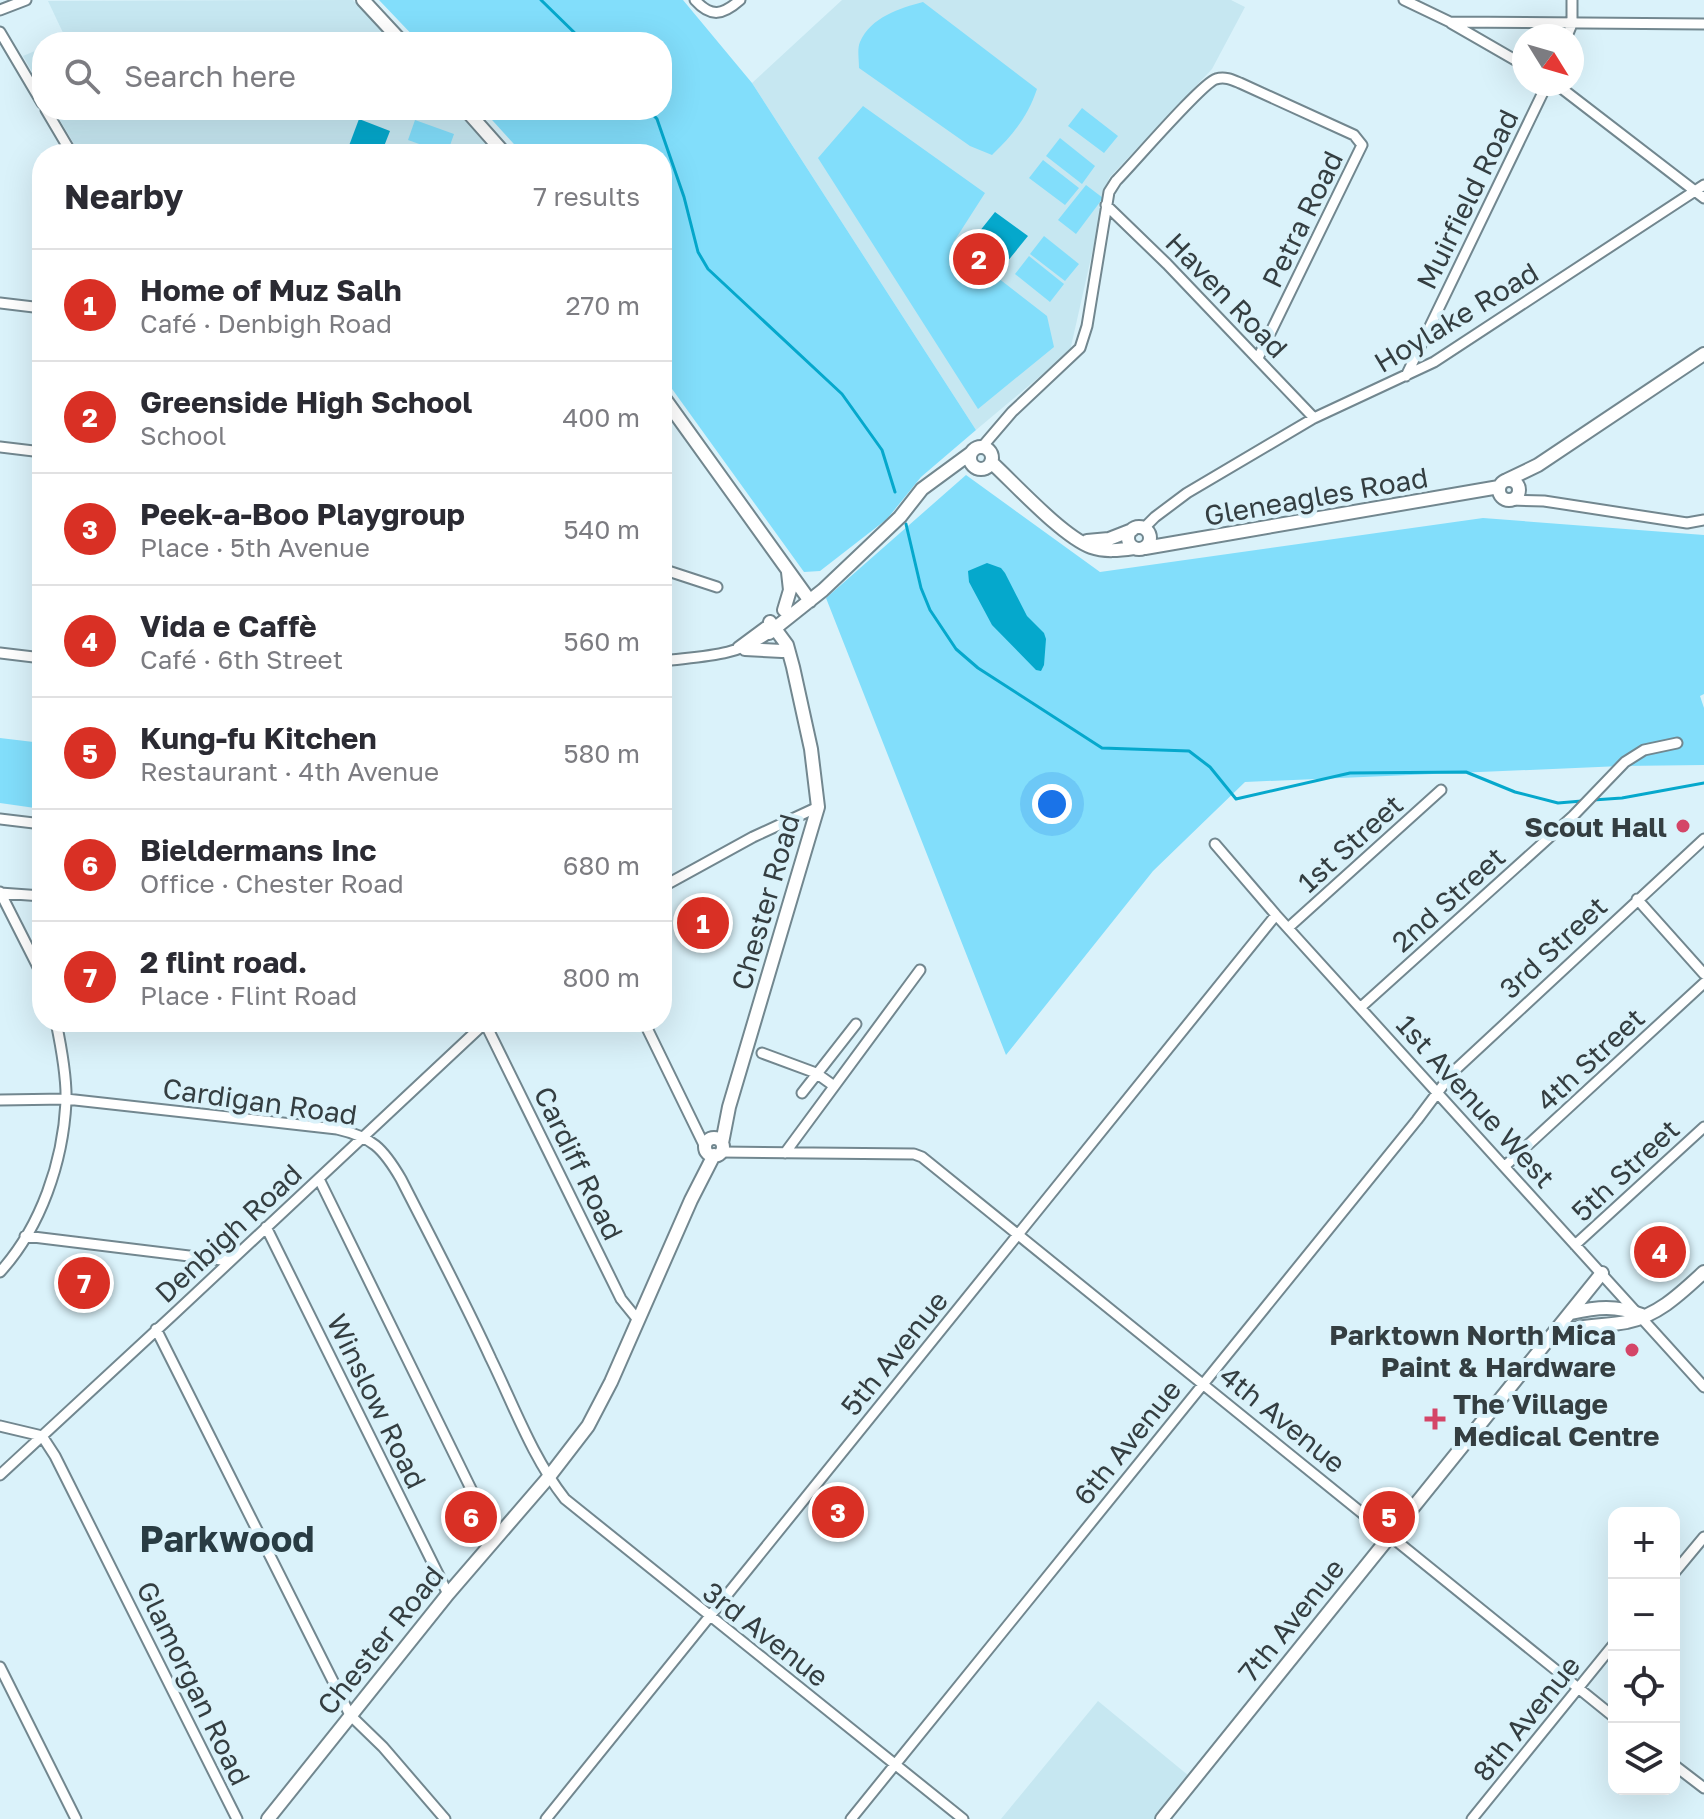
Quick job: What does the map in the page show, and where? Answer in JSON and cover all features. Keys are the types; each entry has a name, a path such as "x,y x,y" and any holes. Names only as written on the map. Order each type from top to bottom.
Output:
{"street":[{"path":"0,10 26,0"},
{"path":"363,0 393,32"},
{"path":"695,0 702,8 715,14 736,4"},
{"path":"1404,0 1512,58"},
{"path":"1450,22 1572,24 1572,0"},
{"path":"1584,24 1704,24"},
{"path":"0,32 32,86"},
{"name":"Petra Road","path":"1106,205 1112,186 1205,85 1216,79 1240,83 1354,135 1361,142 1359,153 1258,358"},
{"name":"Muirfield Road","path":"1406,377 1541,96"},
{"path":"1572,96 1704,198"},
{"path":"52,120 66,144"},
{"path":"475,120 496,144"},
{"name":"Hoylake Road","path":"1142,531 1187,493 1314,418 1434,362 1704,185"},
{"path":"672,660 783,646 798,610 808,598 856,559 900,517 922,489 976,450 1080,348 1087,326 1106,205"},
{"name":"Haven Road","path":"1106,205 1167,264 1314,418"},
{"path":"0,303 32,307"},
{"path":"1509,490 1538,465 1704,354"},
{"path":"672,409 808,598"},
{"path":"0,447 32,451"},
{"path":"952,467 986,467 991,462 990,451 976,450"},
{"path":"976,450 970,460 976,468"},
{"name":"Gleneagles Road","path":"991,462 1059,525 1098,549 1140,548 1509,490"},
{"path":"1509,490 1544,501 1687,523 1704,520"},
{"path":"1080,540 1100,541 1142,531"},
{"path":"1142,531 1149,542 1140,548 1128,540 1142,531"},
{"name":"Gleneagles Road","path":"1142,531 1169,543"},
{"path":"784,610 790,590 787,569"},
{"path":"672,572 717,587"},
{"path":"769,627 784,610 808,598"},
{"path":"738,650 798,610"},
{"name":"Chester Road","path":"268,1819 448,1594 548,1478 598,1408 715,1147 818,807 811,749 791,661 769,627"},
{"path":"0,653 32,657"},
{"name":"2nd Street","path":"1361,1007 1573,816 1611,776 1644,750 1677,743"},
{"name":"1st Street","path":"1288,928 1441,790"},
{"path":"672,882 753,837 818,807"},
{"path":"0,819 32,823"},
{"name":"3rd Street","path":"1437,1092 1453,1072 1704,839"},
{"name":"1st Avenue West","path":"1215,844 1704,1387"},
{"path":"0,892 32,895"},
{"path":"0,892 32,953"},
{"path":"1637,899 1704,974"},
{"name":"5th Avenue","path":"546,1819 1276,915"},
{"path":"649,1032 695,1128 715,1147 742,1153 785,1153 920,970"},
{"name":"4th Street","path":"1505,1166 1704,983"},
{"path":"802,1093 856,1024"},
{"path":"0,1272 25,1236 50,1186 60,1146 66,1099 57,1032"},
{"name":"Denbigh Road","path":"0,1475 366,1137 475,1032"},
{"name":"Cardiff Road","path":"490,1032 615,1288 638,1320"},
{"path":"762,1053 816,1073 834,1086"},
{"name":"6th Avenue","path":"851,1819 1409,1131 1437,1092"},
{"name":"Cardigan Road","path":"0,1100 66,1099 337,1129 366,1137 384,1152 401,1179 548,1478"},
{"name":"5th Street","path":"1575,1245 1704,1127"},
{"name":"4th Avenue","path":"785,1153 914,1154 922,1157 1608,1712"},
{"path":"319,1179 474,1495"},
{"name":"Winslow Road","path":"266,1227 448,1594"},
{"path":"25,1236 230,1261"},
{"path":"1549,1340 1570,1328 1627,1322 1667,1305 1704,1272"},
{"name":"7th Avenue","path":"1162,1819 1602,1273"},
{"path":"1571,1313 1602,1306 1623,1308 1642,1315"},
{"path":"156,1329 350,1715 383,1747 445,1819"},
{"path":"0,1426 42,1436"},
{"name":"Glamorgan Road","path":"42,1436 55,1456 237,1819"},
{"name":"3rd Avenue","path":"548,1478 565,1499 963,1819"},
{"path":"1680,1566 1704,1537"},
{"name":"8th Avenue","path":"1472,1819 1608,1651"},
{"path":"0,1667 76,1819"},
{"path":"1680,1770 1704,1788"}],"shaded area":[{"path":"353,0 383,32 63,32 48,1"},
{"path":"379,0 683,0 752,83 976,430 921,477 887,519 820,571 804,572 672,389 672,144 514,144 492,120 672,120 672,32 409,32"},
{"path":"842,0 1231,0 1245,7 1212,69 1109,178 1070,351 976,430 752,83"},
{"path":"923,2 1037,89 1019,125 992,155 970,146 859,68 859,45 871,26 896,11"},
{"path":"32,52 32,72 23,56"},
{"path":"863,106 985,193 953,243 1047,316 1054,347 978,409 818,158"},
{"path":"1082,108 1118,136 1104,153 1068,126"},
{"path":"60,120 464,120 486,144 74,144"},
{"path":"359,120 390,131 385,144 350,144"},
{"path":"415,120 454,134 450,144 419,144 408,140"},
{"path":"1060,138 1095,166 1082,184 1046,156"},
{"path":"1043,160 1079,188 1065,205 1029,178"},
{"path":"1086,185 1103,198 1076,234 1058,220"},
{"path":"995,212 1028,236 1007,262 975,237"},
{"path":"1044,236 1079,264 1065,281 1030,254"},
{"path":"1029,256 1064,284 1050,302 1015,274"},
{"path":"966,475 1100,572 1483,518 1704,535 1704,694 1700,696 1704,708 1704,765 1245,782 1153,871 1006,1055 826,598"},
{"path":"987,563 1001,568 1027,616 1044,633 1044,665 1041,671 1036,670 992,625 969,582 968,571"},
{"path":"0,738 32,742 32,808 0,803"},
{"path":"1098,1701 1189,1776 1155,1819 1001,1819"}],"waterway":[{"path":"541,0 574,32"},
{"path":"657,120 666,144"},
{"path":"672,162 698,252 708,269 842,394 882,450 895,492"},
{"path":"906,524 921,588 930,610 956,649 978,668 1102,748 1189,751 1210,767 1236,799 1350,773 1466,772 1515,792 1558,803 1582,801"},
{"path":"1593,800 1622,798 1704,783"}],"place":[{"name":"Greenside High School","path":"979,259"},
{"name":"Scout Hall","path":"1683,826"},
{"name":"Home of Muz Salh","path":"703,923"},
{"name":"Vida e Caffè","path":"1660,1252"},
{"name":"2 flint road.","path":"84,1283"},
{"name":"Parktown North Mica Paint & Hardware","path":"1632,1350"},
{"name":"The Village Medical Centre","path":"1435,1419"},
{"name":"Peek-a-Boo Playgroup","path":"838,1512"},
{"name":"Bieldermans Inc","path":"471,1517"},
{"name":"Kung-fu Kitchen","path":"1389,1517"}],"district":[{"name":"Parkwood","path":"227,1538"}]}
